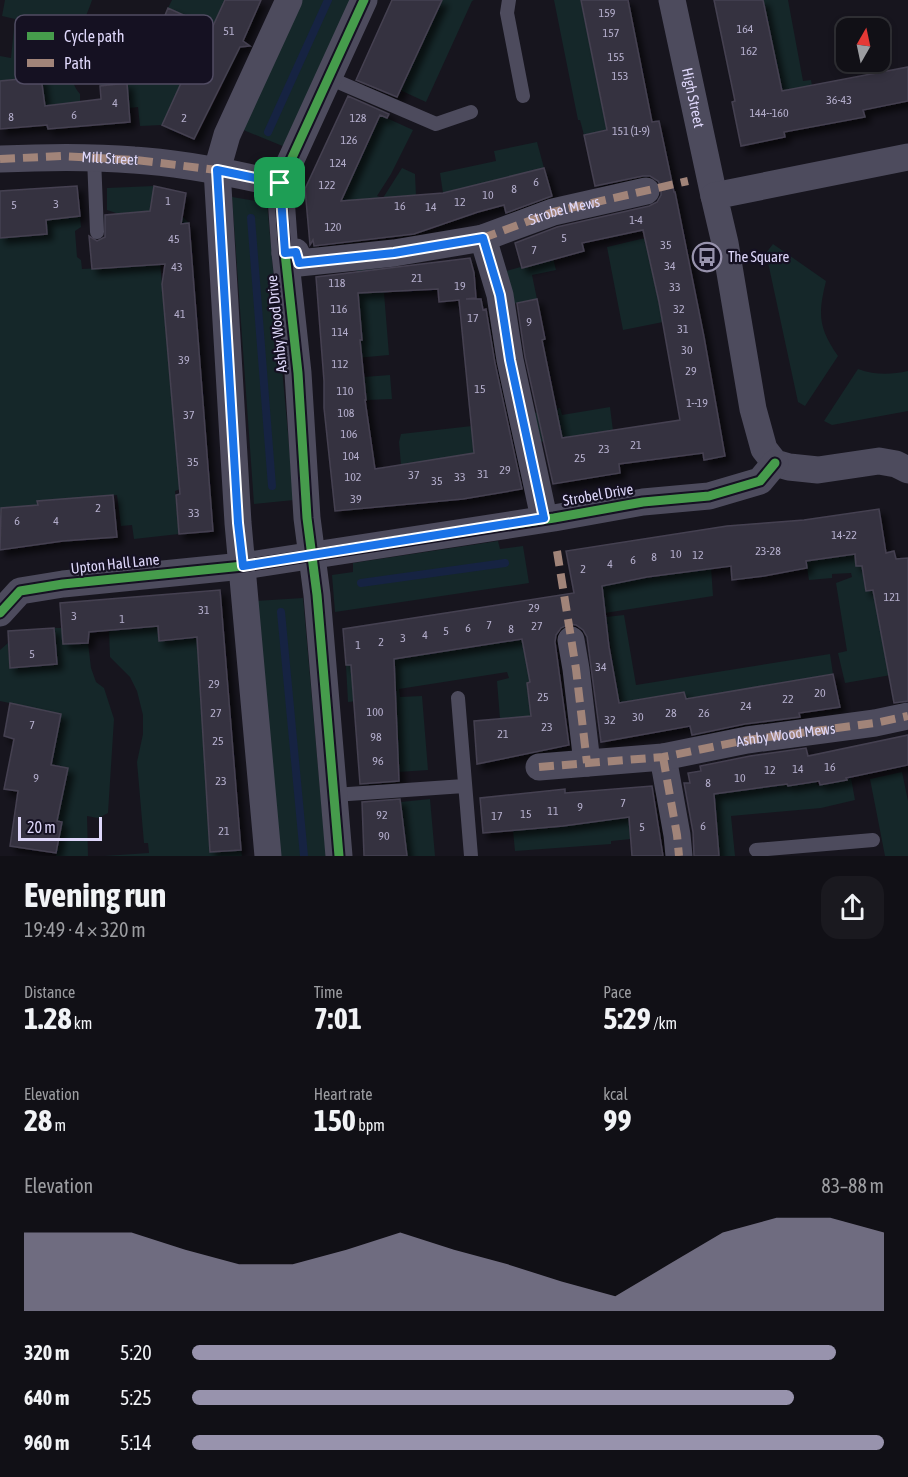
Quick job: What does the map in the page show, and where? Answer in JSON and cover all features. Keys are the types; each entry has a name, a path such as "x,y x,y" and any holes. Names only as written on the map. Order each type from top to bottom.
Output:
{"street":[{"path":"268,856 238,523 217,170 227,135 289,0"},
{"name":"Ashby Wood Drive","path":"339,856 280,183 364,0"},
{"name":"High Street","path":"672,0 714,196"},
{"name":"Mill Street","path":"0,159 61,156 136,160 217,170"},
{"path":"908,158 714,196 753,409 764,449 775,464 818,470 879,461 896,464 908,470"},
{"path":"217,170 280,183"},
{"name":"Strobel Mews","path":"285,253 296,252 299,263 394,253 483,238 552,212 646,191"},
{"path":"483,238 500,295 510,360 544,518"},
{"name":"Strobel Drive","path":"311,555 643,502 709,496 760,481 775,464"},
{"path":"243,566 311,555"},
{"name":"Upton Hall Lane","path":"0,613 20,591 63,584 243,566"},
{"path":"571,640 587,763"},
{"name":"Ashby Wood Mews","path":"539,767 663,757 747,740 875,723 908,716"},
{"path":"663,757 679,856"}],"lane":[{"path":"509,0 507,13 523,96"},
{"path":"328,78 436,124 471,112"},
{"path":"94,158 97,232"},
{"path":"458,698 471,856"},
{"path":"334,795 464,786"},
{"path":"756,850 833,850 873,840"}],"shaded area":[{"path":"5,0 92,0 86,15 15,15 15,19 2,16"},
{"path":"172,0 226,0 213,26 213,15 184,15 168,8"},
{"path":"300,0 353,0 285,147 241,129"},
{"path":"441,0 474,0 426,102 400,90"},
{"path":"554,0 581,0 620,127 584,135 580,120 578,120"},
{"path":"763,0 788,0 803,81 811,80 812,86 764,99"},
{"path":"15,19 15,80 0,90 0,56 11,58"},
{"path":"41,84 74,84 80,94 80,102 45,106"},
{"path":"127,84 184,84 180,93 212,108 207,112 175,98 162,125 140,126 138,107 129,108"},
{"path":"380,115 413,130 377,196 383,198 402,168 415,174 416,196 339,204"},
{"path":"537,142 544,168 443,193 440,173 496,161 494,151"},
{"path":"154,186 150,210 182,216 189,223 157,227 180,489 175,491 179,534 134,539 132,525 121,526 117,495 37,502 40,527 30,506 2,508 0,513 0,219 30,234 26,189 31,188 35,234 47,233 46,220 80,216 81,227 75,231 77,257 81,260 82,269 122,267 136,212 119,214 107,210 107,188"},
{"path":"232,197 267,203 294,500 254,504"},
{"path":"645,238 663,322 623,330 607,247"},
{"path":"773,244 826,281 821,312 823,328 838,356 805,406 798,402 766,253"},
{"path":"553,258 556,270 532,275 537,299 513,304 506,271"},
{"path":"386,268 390,292 384,293 389,355 356,358 355,341 362,340 357,270"},
{"path":"858,369 883,374 908,371 908,411 832,425 824,421"},
{"path":"390,375 392,399 366,400 364,377"},
{"path":"610,407 613,431 539,442 534,413 560,408 562,415"},
{"path":"503,416 513,448 401,465 399,442 401,434 472,426 471,419"},
{"path":"498,541 500,549 523,546 529,583 335,612 332,575 353,572 353,563"},
{"path":"855,554 856,566 862,566 874,589 891,675 845,683 838,653 847,651 836,583 852,577 851,573 832,574 832,578 809,580 806,561"},
{"path":"711,567 713,596 605,613 606,617 624,615 636,685 830,654 833,674 686,699 684,692 619,703 606,618 577,622 573,589"},
{"path":"303,598 326,856 279,856 255,601"},
{"path":"158,626 159,641 211,628 212,646 224,645 226,669 200,671 210,852 241,850 242,856 104,856 149,853 148,843 144,843 137,762 143,734 143,715 137,691 130,677 110,657 109,630"},
{"path":"54,628 62,628 64,644 88,643 91,668 96,682 104,688 114,719 108,813 98,818 87,816 88,856 56,856 62,822 57,821 51,765 61,714 0,701 0,650 8,643 10,668 57,664"},
{"path":"522,638 530,682 527,683 531,716 500,719 497,681 509,678 507,672 399,689 400,697 422,696 428,770 398,772 380,699 348,702 346,665"},
{"path":"902,772 908,801 908,856 885,856 870,779"},
{"path":"851,778 855,800 821,808 731,816 735,856 719,856 715,810 694,811 692,798 787,782 788,786 816,780 817,785 820,785"},
{"path":"430,799 435,856 407,856 401,802"},
{"path":"629,817 631,839 611,841 611,844 515,851 513,830"}],"building":[{"path":"225,0 261,0 243,41 250,46 240,47 194,139 162,125 181,84 213,84 213,26"},
{"path":"392,0 442,0 397,97 356,80"},
{"path":"581,0 628,0 652,122 659,121 675,192 725,456 704,460 703,453 619,464 620,473 553,484 525,357 517,303 537,299 545,339 542,340 562,438 680,420 659,302 643,230 582,243 584,251 522,268 515,243 557,227 649,206 657,202 661,195 658,181 650,176 595,186 584,135 607,130"},
{"path":"714,0 763,0 782,91 908,67 908,101 863,110 865,117 784,132 785,137 741,146 732,102 735,101"},
{"path":"168,8 183,15 165,15"},
{"path":"15,80 15,84 42,84 45,106 101,99 100,86 127,84 130,122 48,129 47,125 0,129 0,81"},
{"path":"348,96 389,114 387,118 380,115 341,201 443,193 544,168 552,196 506,213 504,205 478,212 414,234 314,246 313,240 310,245 305,189"},
{"path":"77,186 80,216 46,220 47,234 0,238 0,191"},
{"path":"154,186 186,193 181,224 189,223 213,531 179,534 176,495 180,494 162,284 165,264 92,269 89,236 97,241 105,237 105,215 150,211"},
{"path":"470,258 476,298 466,299 481,299 483,310 486,309 522,489 463,499 335,511 324,408 316,277","holes":["438,289 439,302 459,300 474,453 375,469 365,400 358,293"]},
{"path":"113,495 117,537 63,541 0,550 1,508 38,505 37,501"},
{"path":"879,509 886,553 894,551 896,559 908,558 908,701 894,703 873,590 866,591 862,566 856,566 855,554 806,561 807,568 732,580 731,566 647,577 602,586 609,647 619,703 684,692 686,699 833,674 840,707 799,713 800,717 745,724 692,735 690,726 601,742 587,637 583,630 576,625 569,624 561,628 556,635 555,642 569,745 477,764 474,721 531,716 527,683 530,682 522,639 394,659 399,781 360,784 351,665 346,665 343,629 574,593 566,551 727,526 804,520"},
{"path":"220,590 241,850 210,852 197,637 159,641 158,626 89,632 88,643 63,644 60,603"},
{"path":"54,628 57,664 10,668 8,631"},
{"path":"10,703 61,714 51,765 68,768 57,821 62,822 56,853 10,846 18,791 4,789 14,739 4,736"},
{"path":"908,735 908,765 820,785 819,781 714,794 719,856 694,856 693,832 684,783 690,783 688,773 701,771 700,766 806,748 808,756"},
{"path":"652,786 663,856 632,856 629,817 483,833 480,798 565,789 565,793"},
{"path":"400,799 407,856 364,856 362,802"}],"waterway":[{"path":"268,132 328,0"},
{"path":"251,218 272,486"},
{"path":"361,583 505,563"},
{"path":"281,612 304,856"}],"marked path":[{"path":"0,159 61,156 136,160 217,170"},
{"path":"285,253 296,252 299,263 394,253 483,238 553,212 688,181"},
{"path":"483,238 500,295 510,360 544,518"},
{"path":"557,551 576,669 587,763"},
{"path":"539,767 663,757 747,740 875,723 908,716"},
{"path":"663,757 679,856"}],"cycle path":[{"path":"339,856 317,595 307,518 298,373 280,184 364,0"},
{"path":"0,613 20,591 63,584 243,566 643,502 709,496 760,481 775,463"}],"place":[{"name":"The Square","path":"707,257"}],"route":[{"path":"217,170 280,183 285,253 296,252 299,263 394,253 483,238 500,295 510,360 544,518 243,566 238,523 217,170"}]}
